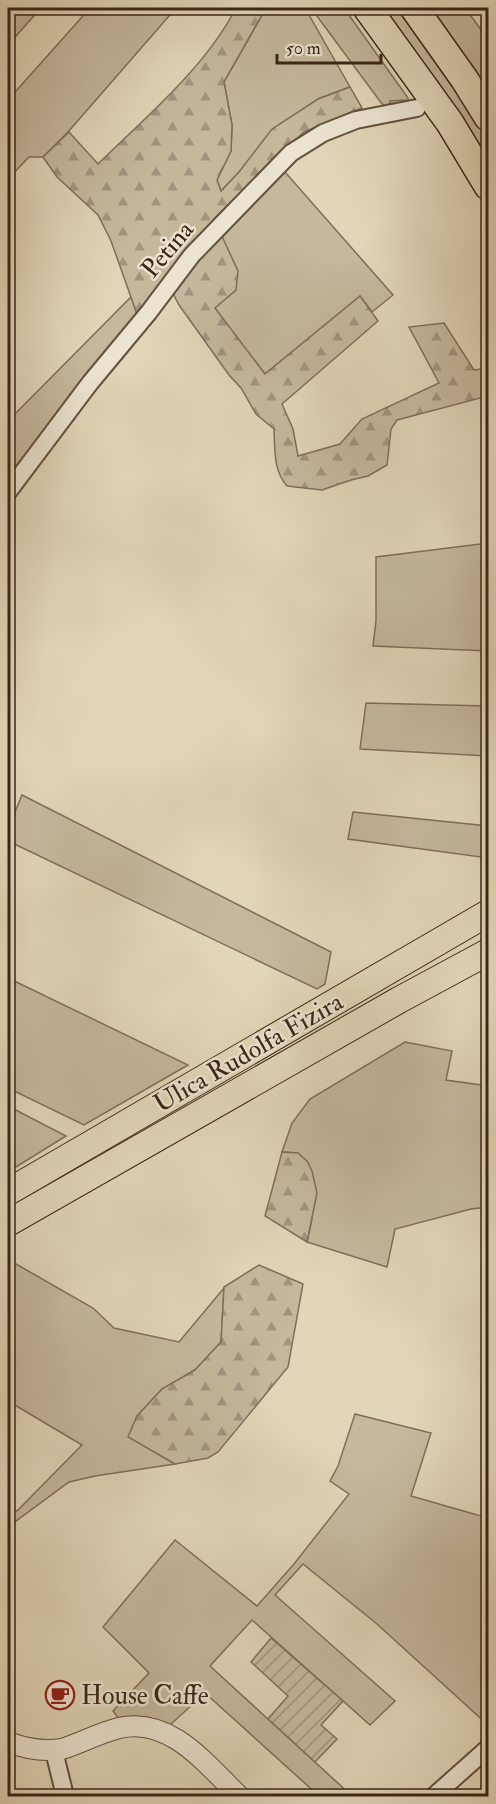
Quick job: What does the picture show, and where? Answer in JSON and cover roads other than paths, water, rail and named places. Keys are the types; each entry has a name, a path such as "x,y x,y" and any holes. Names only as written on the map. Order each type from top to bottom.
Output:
{"highway":[{"path":"367,8 450,123 489,186"},
{"path":"414,8 489,117"}],"main road":[{"name":"Ulica Rudolfa Fizira","path":"8,1192 489,913"},
{"name":"Ulica Rudolfa Fizira","path":"8,1223 399,1000 489,952"}],"street":[{"name":"Petina","path":"8,492 90,383 149,312 192,255 291,153 323,133 356,120 417,108"},
{"path":"8,1743 28,1749 54,1750 118,1728 141,1726 155,1728 186,1746 239,1797"},
{"path":"434,1797 489,1748"},
{"path":"54,1750 65,1797"}],"tunnel":[{"path":"433,107 485,101"}],"place":[{"name":"House Caffe","path":"60,1695"}]}
